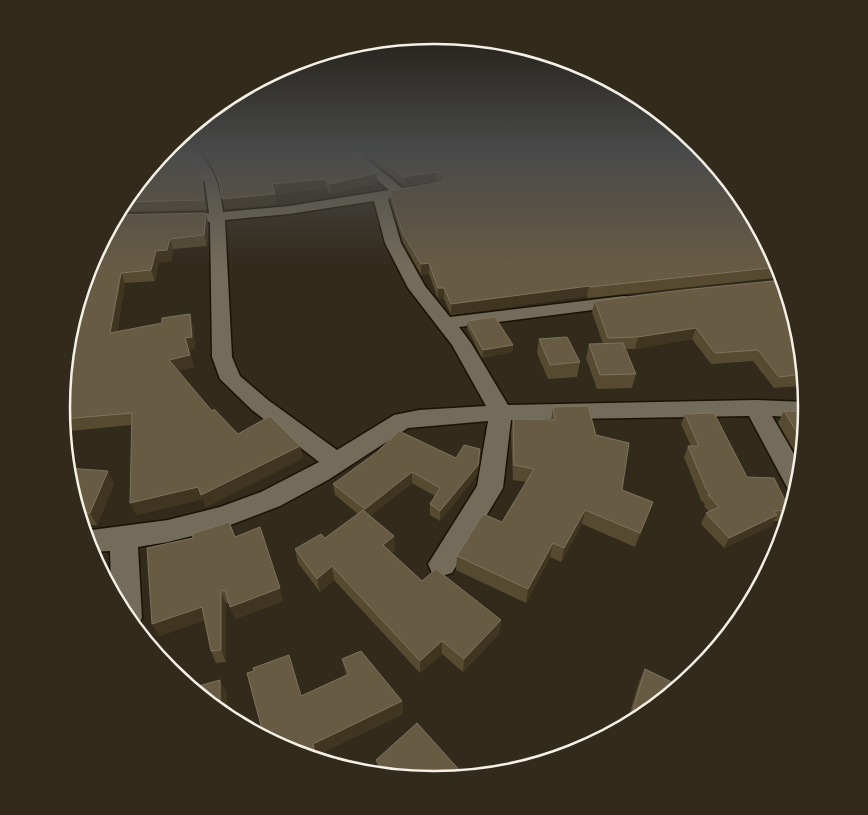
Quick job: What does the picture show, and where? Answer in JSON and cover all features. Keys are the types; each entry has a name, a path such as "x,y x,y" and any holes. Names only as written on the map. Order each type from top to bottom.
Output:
{"street":[{"path":"213,190 217,218 222,357 231,379 260,405 336,462"},
{"path":"397,190 401,193"},
{"path":"188,218 217,218 380,197 419,190"},
{"path":"380,197 399,255 417,288 447,323 461,343 501,414 490,488 442,564"},
{"path":"447,323 640,299"},
{"path":"756,408 792,473"},
{"path":"96,541 124,539 197,525 248,509 295,487 402,421 419,418 501,414 756,408 798,410"},
{"path":"124,539 126,601"}],"building":[{"path":"142,190 203,190 204,200 134,202"},
{"path":"220,190 274,190 275,194 222,199"},
{"path":"726,190 749,226 770,268 589,286 451,304 444,288 438,288 429,263 421,264 402,232 390,191"},
{"path":"206,213 204,235 170,239 167,250 156,251 151,270 121,273 110,333 162,323 162,318 190,314 192,337 185,338 190,355 169,360 212,411 214,409 238,434 270,416 300,446 201,495 198,487 130,503 132,413 70,418 73,360 83,313 98,268 126,215"},
{"path":"774,281 791,337 796,375 779,377 758,350 715,353 696,328 638,337 608,338 595,301"},
{"path":"495,317 513,345 483,350 467,321"},
{"path":"567,337 580,362 550,365 539,339"},
{"path":"623,343 636,374 600,375 589,344"},
{"path":"588,406 596,435 629,443 622,490 653,502 640,533 585,510 564,548 553,543 528,589 457,556 483,514 502,522 534,469 514,465 513,419 555,420 553,407"},
{"path":"784,411 798,412 797,433"},
{"path":"714,413 747,477 774,478 785,501 782,510 773,511 777,515 729,538 706,513 719,507 708,495 710,495 688,446 699,446 685,414"},
{"path":"399,431 456,458 464,445 480,449 478,465 440,511 430,504 440,488 412,472 365,509 333,484 377,452"},
{"path":"75,469 108,471 90,513 86,513"},
{"path":"363,510 394,536 383,545 422,581 436,569 501,620 464,659 442,641 420,661 332,566 317,579 295,549 321,534 325,538"},
{"path":"229,522 235,537 260,527 280,588 230,607 225,590 221,591 221,650 211,651 202,607 152,624 147,548 193,538 192,534"},
{"path":"361,651 402,701 313,744 314,751 262,728 247,673 254,671 253,668 289,655 301,696 349,674 342,659"},
{"path":"645,669 672,682 655,696 632,713"},
{"path":"220,680 220,701 213,696 200,686"},
{"path":"417,723 459,770 434,771 387,768 382,767 376,760"}]}
